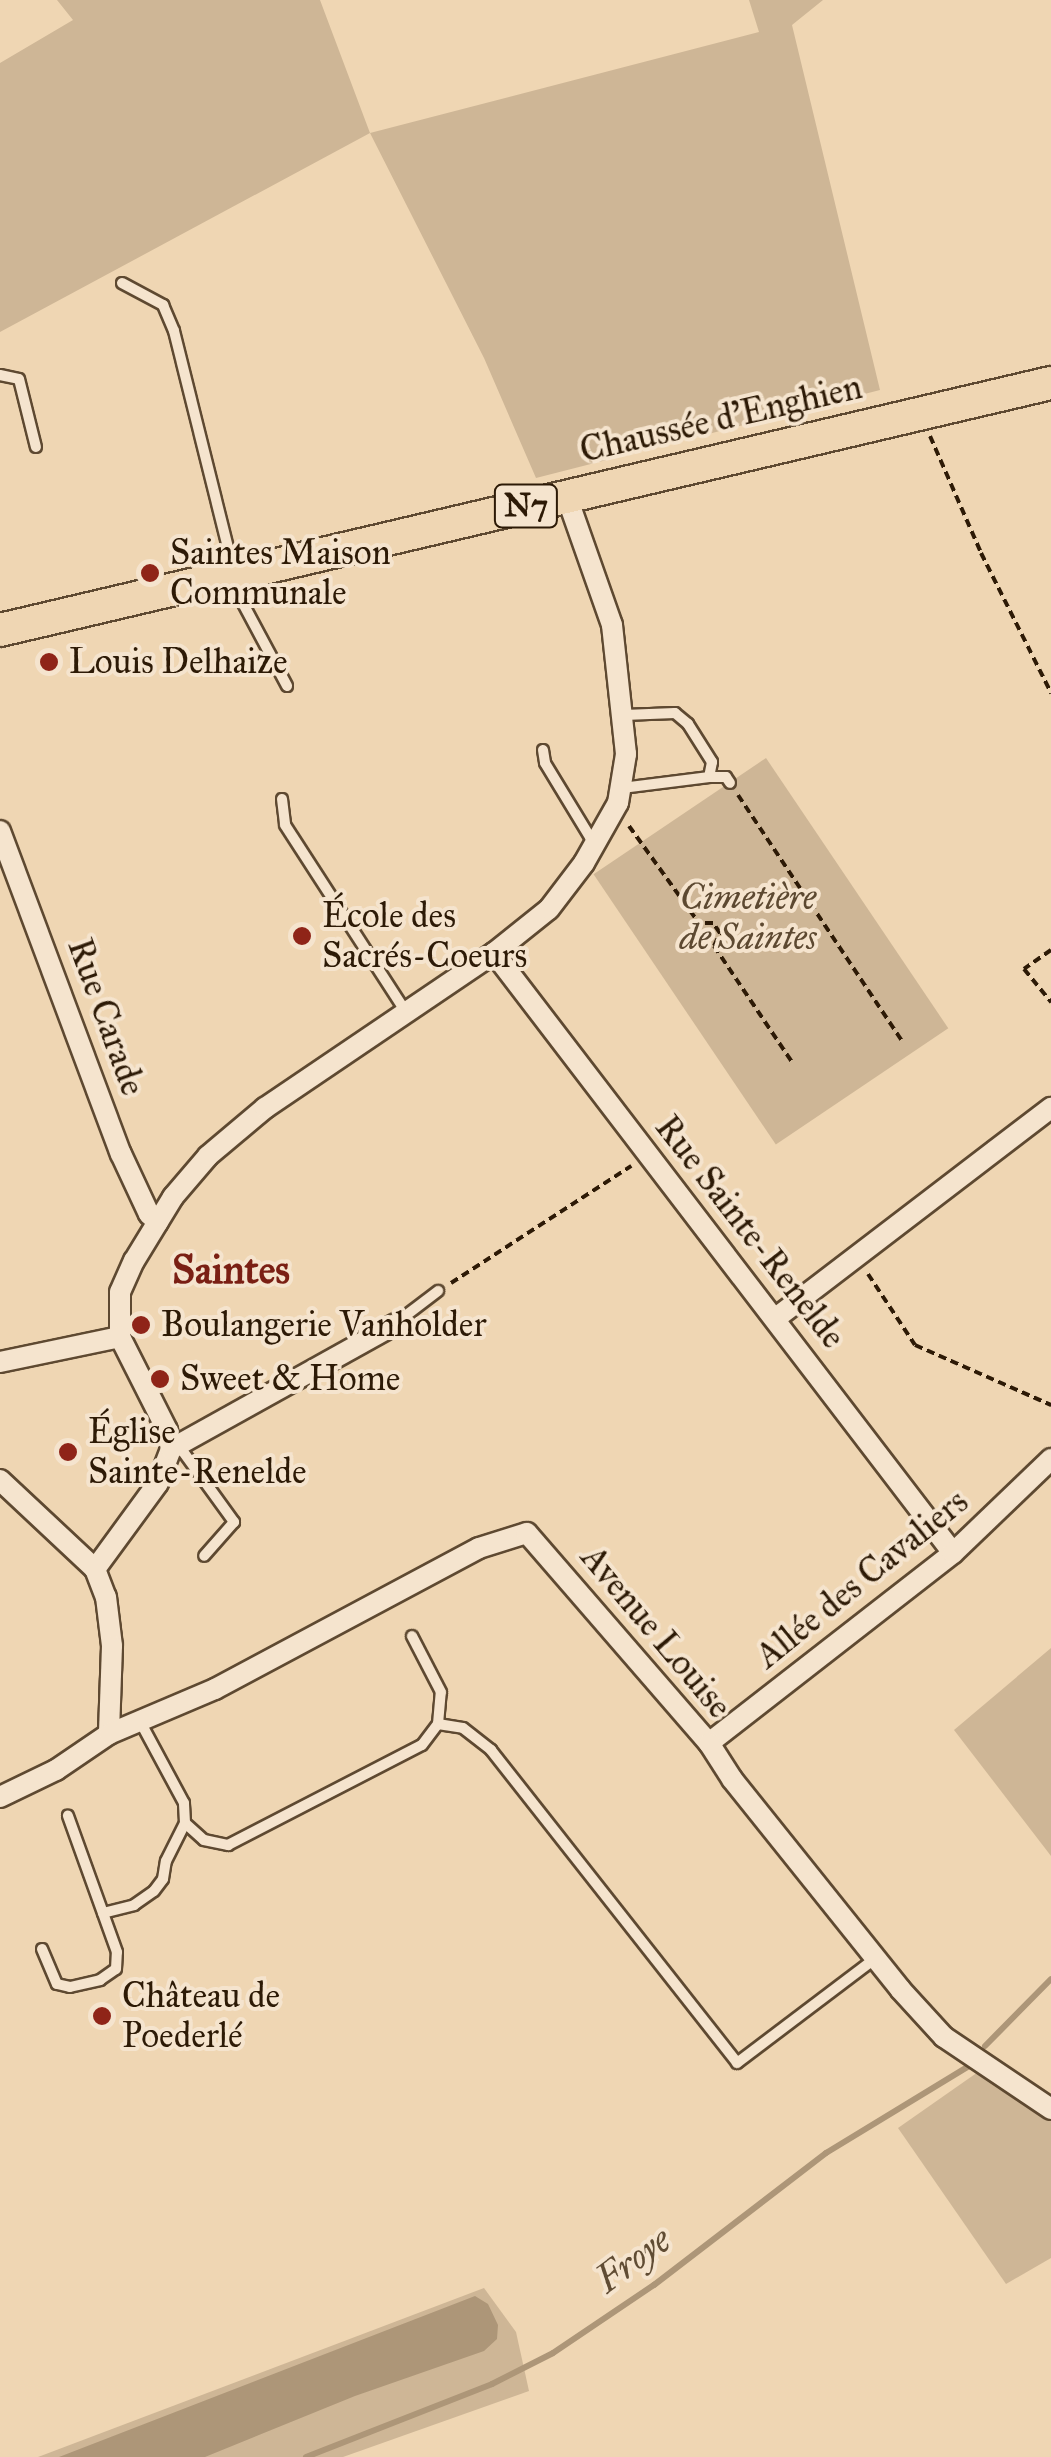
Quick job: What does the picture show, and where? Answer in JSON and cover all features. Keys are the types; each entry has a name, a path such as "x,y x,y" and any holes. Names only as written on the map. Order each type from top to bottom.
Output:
{"main road":[{"name":"Chaussée d'Enghien","path":"0,630 1051,382"}],"street":[{"path":"175,1447 120,1337 120,1292 158,1222 208,1156 265,1108 494,954 549,908 614,812 622,788 624,715 612,625 567,497"},
{"name":"Rue Carade","path":"0,831 120,1154 150,1214 158,1222"},
{"name":"Rue Sainte-Renelde","path":"494,954 953,1553"},
{"path":"776,1318 1051,1108"},
{"path":"95,1569 158,1482 175,1447 396,1324"},
{"path":"0,1362 120,1337"},
{"name":"Allée des Cavaliers","path":"708,1743 953,1553 1051,1459"},
{"path":"0,1480 78,1548 95,1569 106,1597 112,1646 109,1734"},
{"name":"Avenue Louise","path":"0,1797 56,1770 109,1734 215,1689 479,1548 526,1533 708,1743 732,1780 944,2037 1051,2109"}],"lane":[{"path":"122,282 164,305 174,331 231,574 287,686"},
{"path":"0,375 19,379 36,447"},
{"path":"624,715 675,713 688,724 712,762 709,777"},
{"path":"543,750 545,764 590,837 597,841"},
{"path":"622,788 726,776 730,782"},
{"path":"282,799 285,825 406,1013"},
{"path":"396,1324 438,1291"},
{"path":"175,1447 234,1522 204,1556"},
{"path":"185,1823 204,1840 228,1845 422,1745 438,1724 441,1692 412,1636"},
{"path":"103,1912 134,1905 154,1891 164,1879 166,1861 185,1823 184,1804 141,1723"},
{"path":"438,1724 464,1728 491,1750 737,2063 877,1958"},
{"path":"42,1948 57,1984 70,1987 100,1980 116,1969 117,1952 68,1816"}],"path":[{"path":"920,414 981,553 1051,692"},
{"path":"730,782 902,1040"},
{"path":"614,812 642,842 698,923"},
{"path":"698,923 694,934 701,944 714,946 792,1062"},
{"path":"698,923 713,923 720,933 714,946"},
{"path":"1051,950 1024,969 1051,1002"},
{"path":"438,1291 536,1232 649,1154"},
{"path":"858,1257 915,1345 1051,1405"}],"green space":[{"path":"57,0 320,0 370,133 0,332 0,63 73,20"},
{"path":"749,0 823,0 792,25 880,390 536,478 484,358 370,133 759,32"},
{"name":"Cimetière de Saintes","path":"766,758 948,1028 776,1145 594,874"},
{"path":"1051,1648 1051,1856 954,1730"},
{"path":"978,2072 1051,2117 1051,2258 1006,2284 898,2128"},
{"path":"484,2288 516,2332 529,2391 343,2457 38,2457"}],"shaded area":[{"path":"475,2296 488,2304 498,2325 497,2339 484,2351 355,2396 205,2457 59,2457"}],"waterway":[{"name":"Froye","path":"985,2046 1051,1979"},
{"name":"Froye","path":"306,2457 492,2384 553,2353 654,2285 826,2153 971,2065"}],"place":[{"name":"Saintes Maison Communale","path":"150,573"},
{"name":"Louis Delhaize","path":"49,662"},
{"name":"École des Sacrés-Coeurs","path":"302,936"},
{"name":"Boulangerie Vanholder","path":"141,1325"},
{"name":"Sweet & Home","path":"160,1379"},
{"name":"Église Sainte-Renelde","path":"68,1452"},
{"name":"Château de Poederlé","path":"102,2016"}],"district":[{"name":"Saintes","path":"231,1270"}]}
